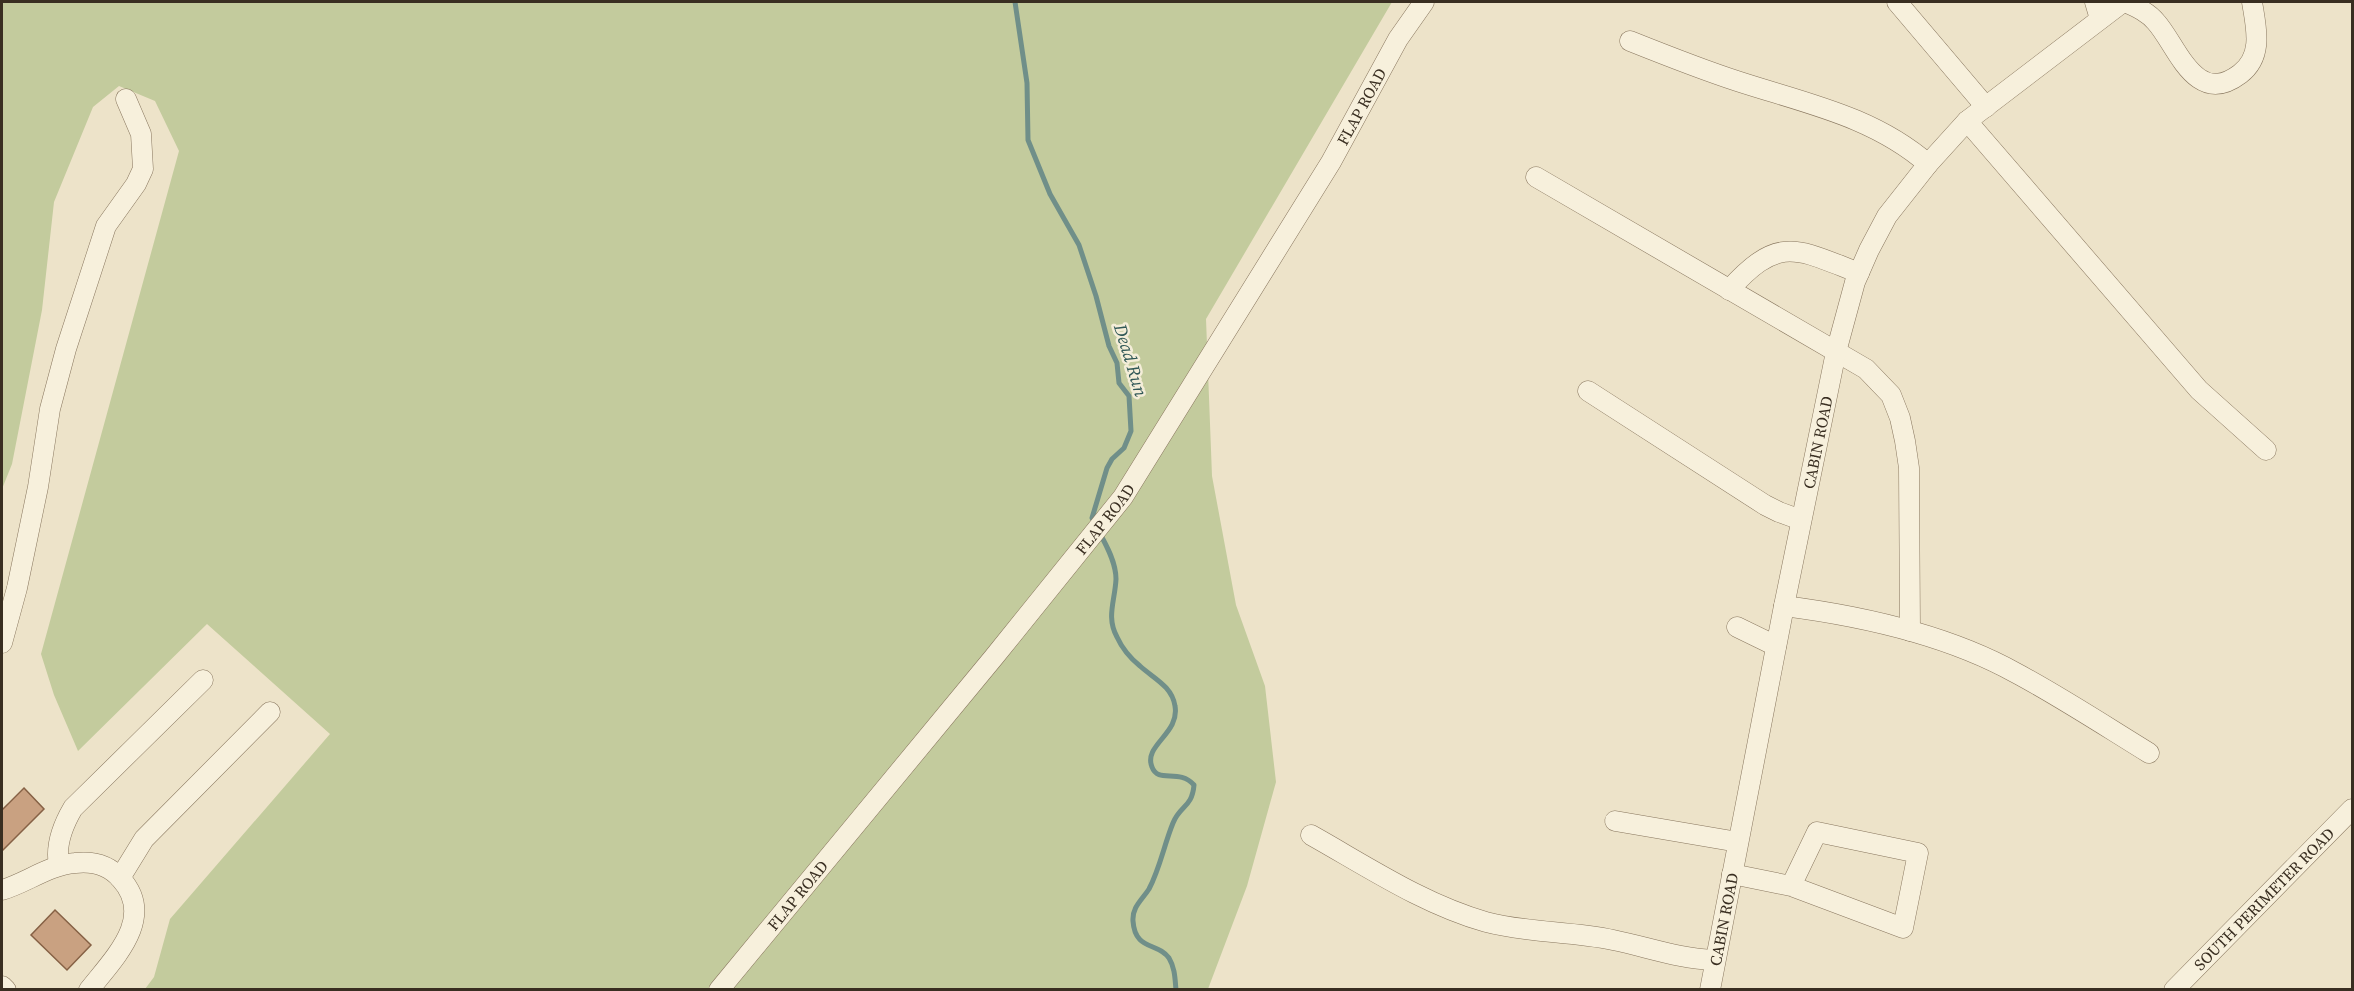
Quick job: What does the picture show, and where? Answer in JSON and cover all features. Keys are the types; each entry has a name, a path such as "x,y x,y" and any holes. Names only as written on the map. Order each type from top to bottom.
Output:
{"lane":[{"name":"FLAP ROAD","path":"719,990 1106,520 1156,445 1331,162 1398,39 1424,2"},
{"path":"1897,2 1986,106"},
{"path":"2124,2 2147,13 2158,23 2182,63 2200,78 2214,83 2225,82 2236,77 2247,69 2254,58 2257,46 2252,2"},
{"name":"CABIN ROAD","path":"1710,990 1776,646 1836,352 1859,273 1887,216 1928,164 1967,121 2097,10 2124,2"},
{"path":"1630,40 1737,81 1831,109 1872,127 1908,147 1928,164"},
{"path":"2,643 17,588 38,487 50,409 66,349 106,226 136,184 143,169 141,134 126,99"},
{"path":"1967,121 2199,390 2266,450"},
{"path":"1536,177 1866,369 1892,395 1900,418 1910,468 1910,631"},
{"path":"1729,290 1746,272 1766,258 1786,250 1806,252 1859,273"},
{"path":"1588,391 1765,505 1802,520"},
{"path":"1784,606 1865,619 1910,631 1961,649 2014,672 2149,753"},
{"path":"1737,627 1776,646"},
{"path":"58,866 58,843 65,821 73,807 203,680"},
{"path":"120,878 144,839 270,712"},
{"name":"SOUTH PERIMETER ROAD","path":"2174,990 2352,809"},
{"path":"1615,821 1738,842"},
{"path":"1732,874 1791,886 1903,928 1918,853 1817,832 1791,886"},
{"path":"1311,835 1417,895 1460,914 1489,923 1610,939 1691,959 1715,960"},
{"path":"2,890 58,866 74,862 105,866 120,878 131,893 135,907 135,921 118,951 88,990"},
{"path":"2,986 6,990"}],"green space":[{"path":"2,2 1392,2 1206,319 1212,476 1236,605 1265,686 1276,782 1247,886 1208,989 145,989 154,977 170,919 330,734 207,624 78,751 54,695 41,654 179,151 155,101 119,86 93,107 54,202 42,310 12,464 2,489"}],"building":[{"path":"24,788 44,809 2,851 2,810"},
{"path":"55,910 91,945 67,970 31,935"}],"waterway":[{"name":"Dead Run","path":"1015,2 1027,83 1028,140 1050,194 1079,245 1109,346 1117,363 1119,383 1129,396 1131,431 1124,448 1112,459 1107,468 1092,518 1095,524"},
{"name":"Dead Run","path":"1099,532 1116,573 1112,609 1114,630 1121,645 1136,663 1166,688 1175,706 1172,724 1152,752 1152,767 1159,775 1182,777 1194,785 1191,798 1173,823 1153,881 1133,916 1135,931 1142,942 1169,958 1174,970 1176,990"}]}
